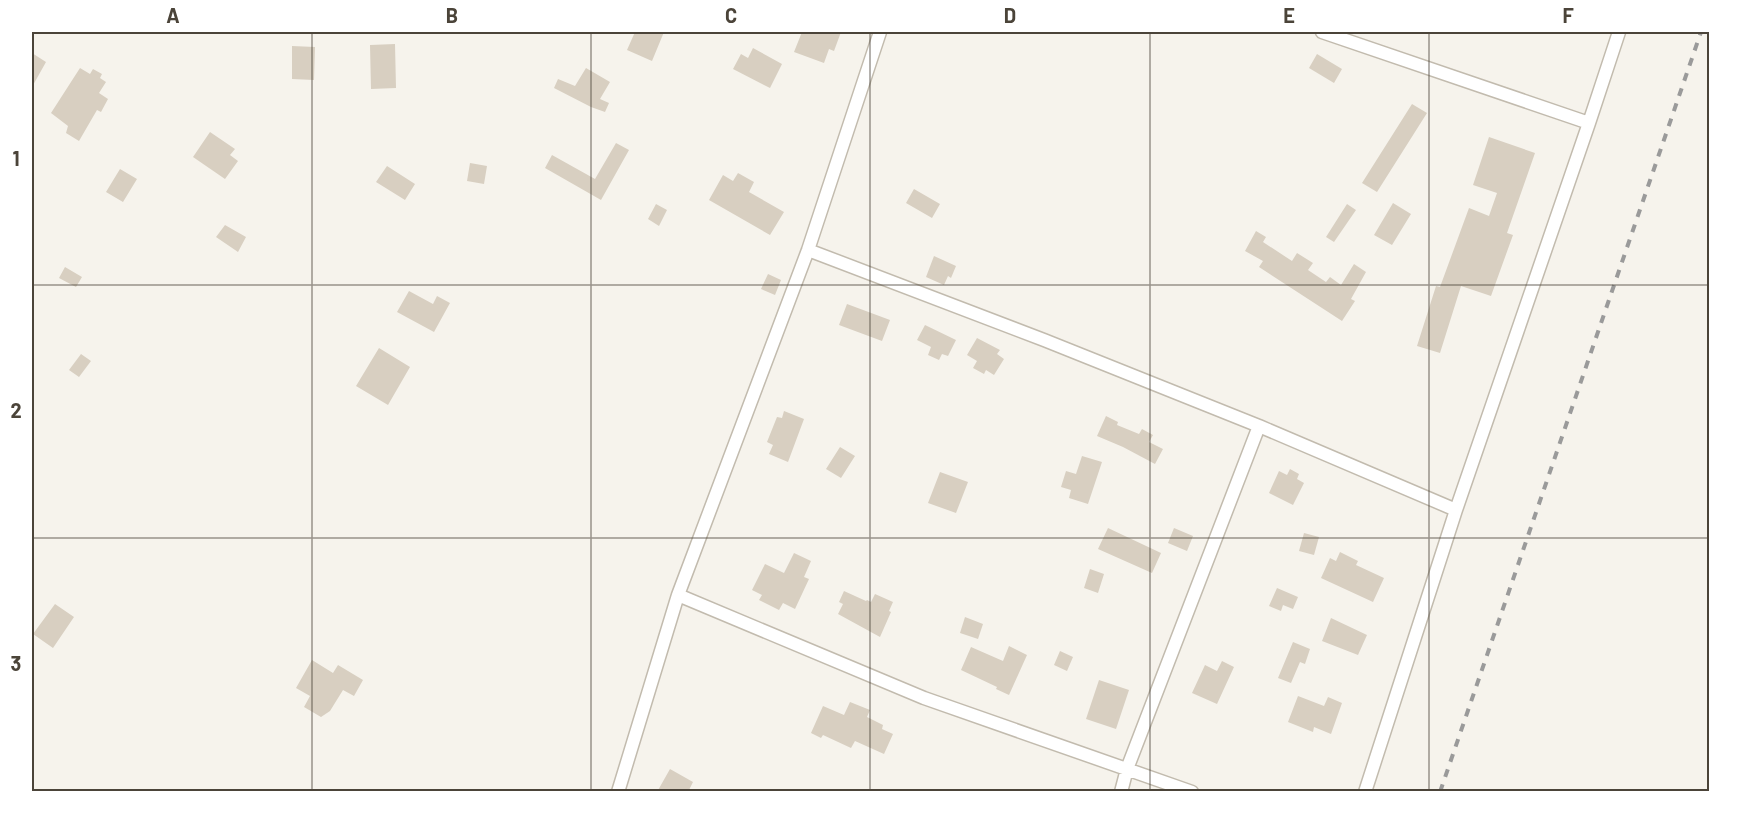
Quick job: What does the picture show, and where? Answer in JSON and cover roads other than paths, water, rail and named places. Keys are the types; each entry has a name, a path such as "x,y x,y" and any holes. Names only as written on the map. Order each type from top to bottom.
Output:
{"street":[{"path":"618,792 678,595 808,250 880,32"},
{"path":"1322,32 1346,35 1589,123"},
{"path":"1365,792 1455,510 1589,123 1618,32"},
{"path":"808,250 1044,340 1258,426 1455,510"},
{"path":"1121,792 1127,769 1258,426"},
{"path":"678,595 924,698 1192,792"}],"railway":[{"path":"1440,792 1701,32"}]}
